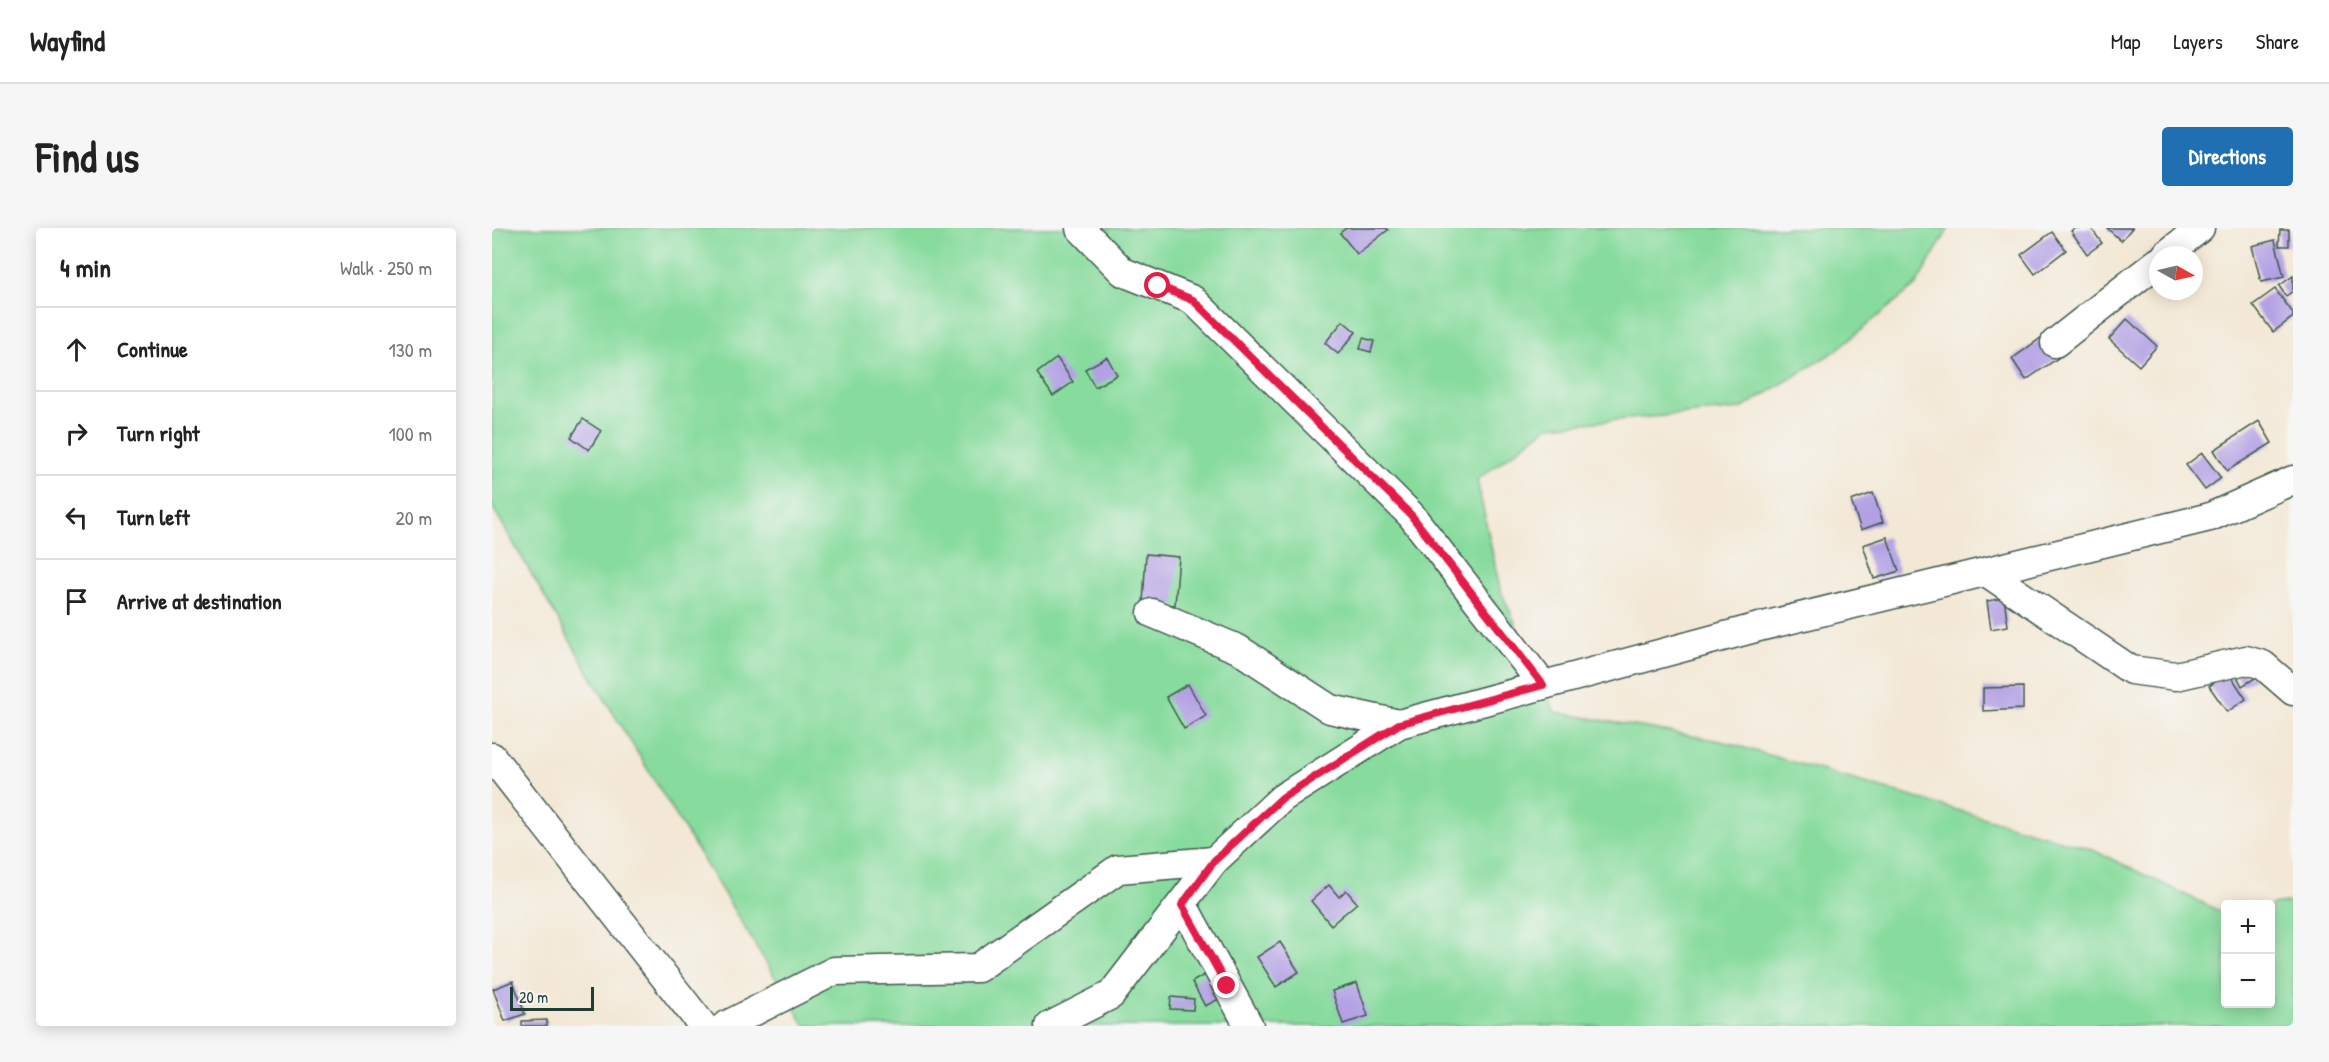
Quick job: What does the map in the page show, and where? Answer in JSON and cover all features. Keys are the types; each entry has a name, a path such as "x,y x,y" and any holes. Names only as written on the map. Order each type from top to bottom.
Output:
{"street":[{"path":"1080,228 1123,272 1193,300 1411,515 1543,685"},
{"path":"2177,246 2200,228"},
{"path":"2055,344 2149,269"},
{"path":"1050,1026 1111,995 1214,861 1282,798 1399,724 1759,627 2210,517 2293,480"},
{"path":"1986,572 2131,670 2176,676 2246,660 2263,665 2293,691"},
{"path":"1152,613 1238,650 1330,709 1399,724"},
{"path":"494,763 703,1026"},
{"path":"725,1026 834,971 978,968 1118,869 1214,861"},
{"path":"1182,905 1249,1026"}],"green space":[{"path":"492,228 1949,228 1916,285 1834,352 1741,409 1549,426 1477,480 1500,589 1555,712 1721,741 2091,849 2221,910 2221,1008 2275,1008 2275,904 2293,902 2293,1026 805,1026 596,685 492,506"}],"building":[{"path":"1346,228 1386,228 1388,230 1357,254 1340,233"},
{"path":"2076,228 2091,228 2102,243 2087,254 2071,231"},
{"path":"2107,228 2132,228 2121,241"},
{"path":"2280,230 2289,230 2289,246 2279,246"},
{"path":"2052,232 2066,250 2035,274 2021,255"},
{"path":"2275,240 2284,277 2261,282 2252,246"},
{"path":"2293,276 2293,291 2286,296 2279,286"},
{"path":"2275,289 2293,313 2293,317 2273,332 2253,305"},
{"path":"2127,319 2157,346 2139,366 2109,339"},
{"path":"1343,321 1356,332 1338,354 1325,343"},
{"path":"2042,337 2058,358 2026,380 2012,359"},
{"path":"1363,338 1374,341 1371,352 1360,349"},
{"path":"1107,357 1117,375 1095,387 1085,369"},
{"path":"1057,358 1073,382 1053,396 1037,373"},
{"path":"583,419 601,431 589,450 571,437"},
{"path":"2259,421 2272,443 2227,471 2214,450"},
{"path":"2202,453 2221,478 2205,490 2186,465"},
{"path":"1873,493 1883,522 1861,530 1851,501"},
{"path":"1887,537 1899,571 1874,579 1863,545"},
{"path":"1146,554 1179,557 1175,605 1143,603"},
{"path":"2004,598 2008,626 1991,629 1987,601"},
{"path":"2235,672 2257,677 2242,686"},
{"path":"2229,673 2246,699 2227,712 2209,686"},
{"path":"1188,684 1206,716 1184,729 1166,697"},
{"path":"2023,687 2023,709 1983,711 1983,688"},
{"path":"1329,885 1339,897 1346,890 1357,903 1331,925 1311,901"},
{"path":"1280,942 1299,972 1276,987 1257,957"},
{"path":"1211,971 1225,996 1205,1006 1192,982"},
{"path":"513,981 525,1014 505,1021 493,989"},
{"path":"1357,983 1368,1016 1343,1024 1332,991"},
{"path":"1171,997 1194,999 1193,1010 1170,1009"},
{"path":"547,1020 547,1026 522,1026 522,1021"}],"route":[{"path":"1158,286 1193,300 1411,515 1543,685 1399,724 1282,798 1214,861 1182,905 1227,986"}]}
